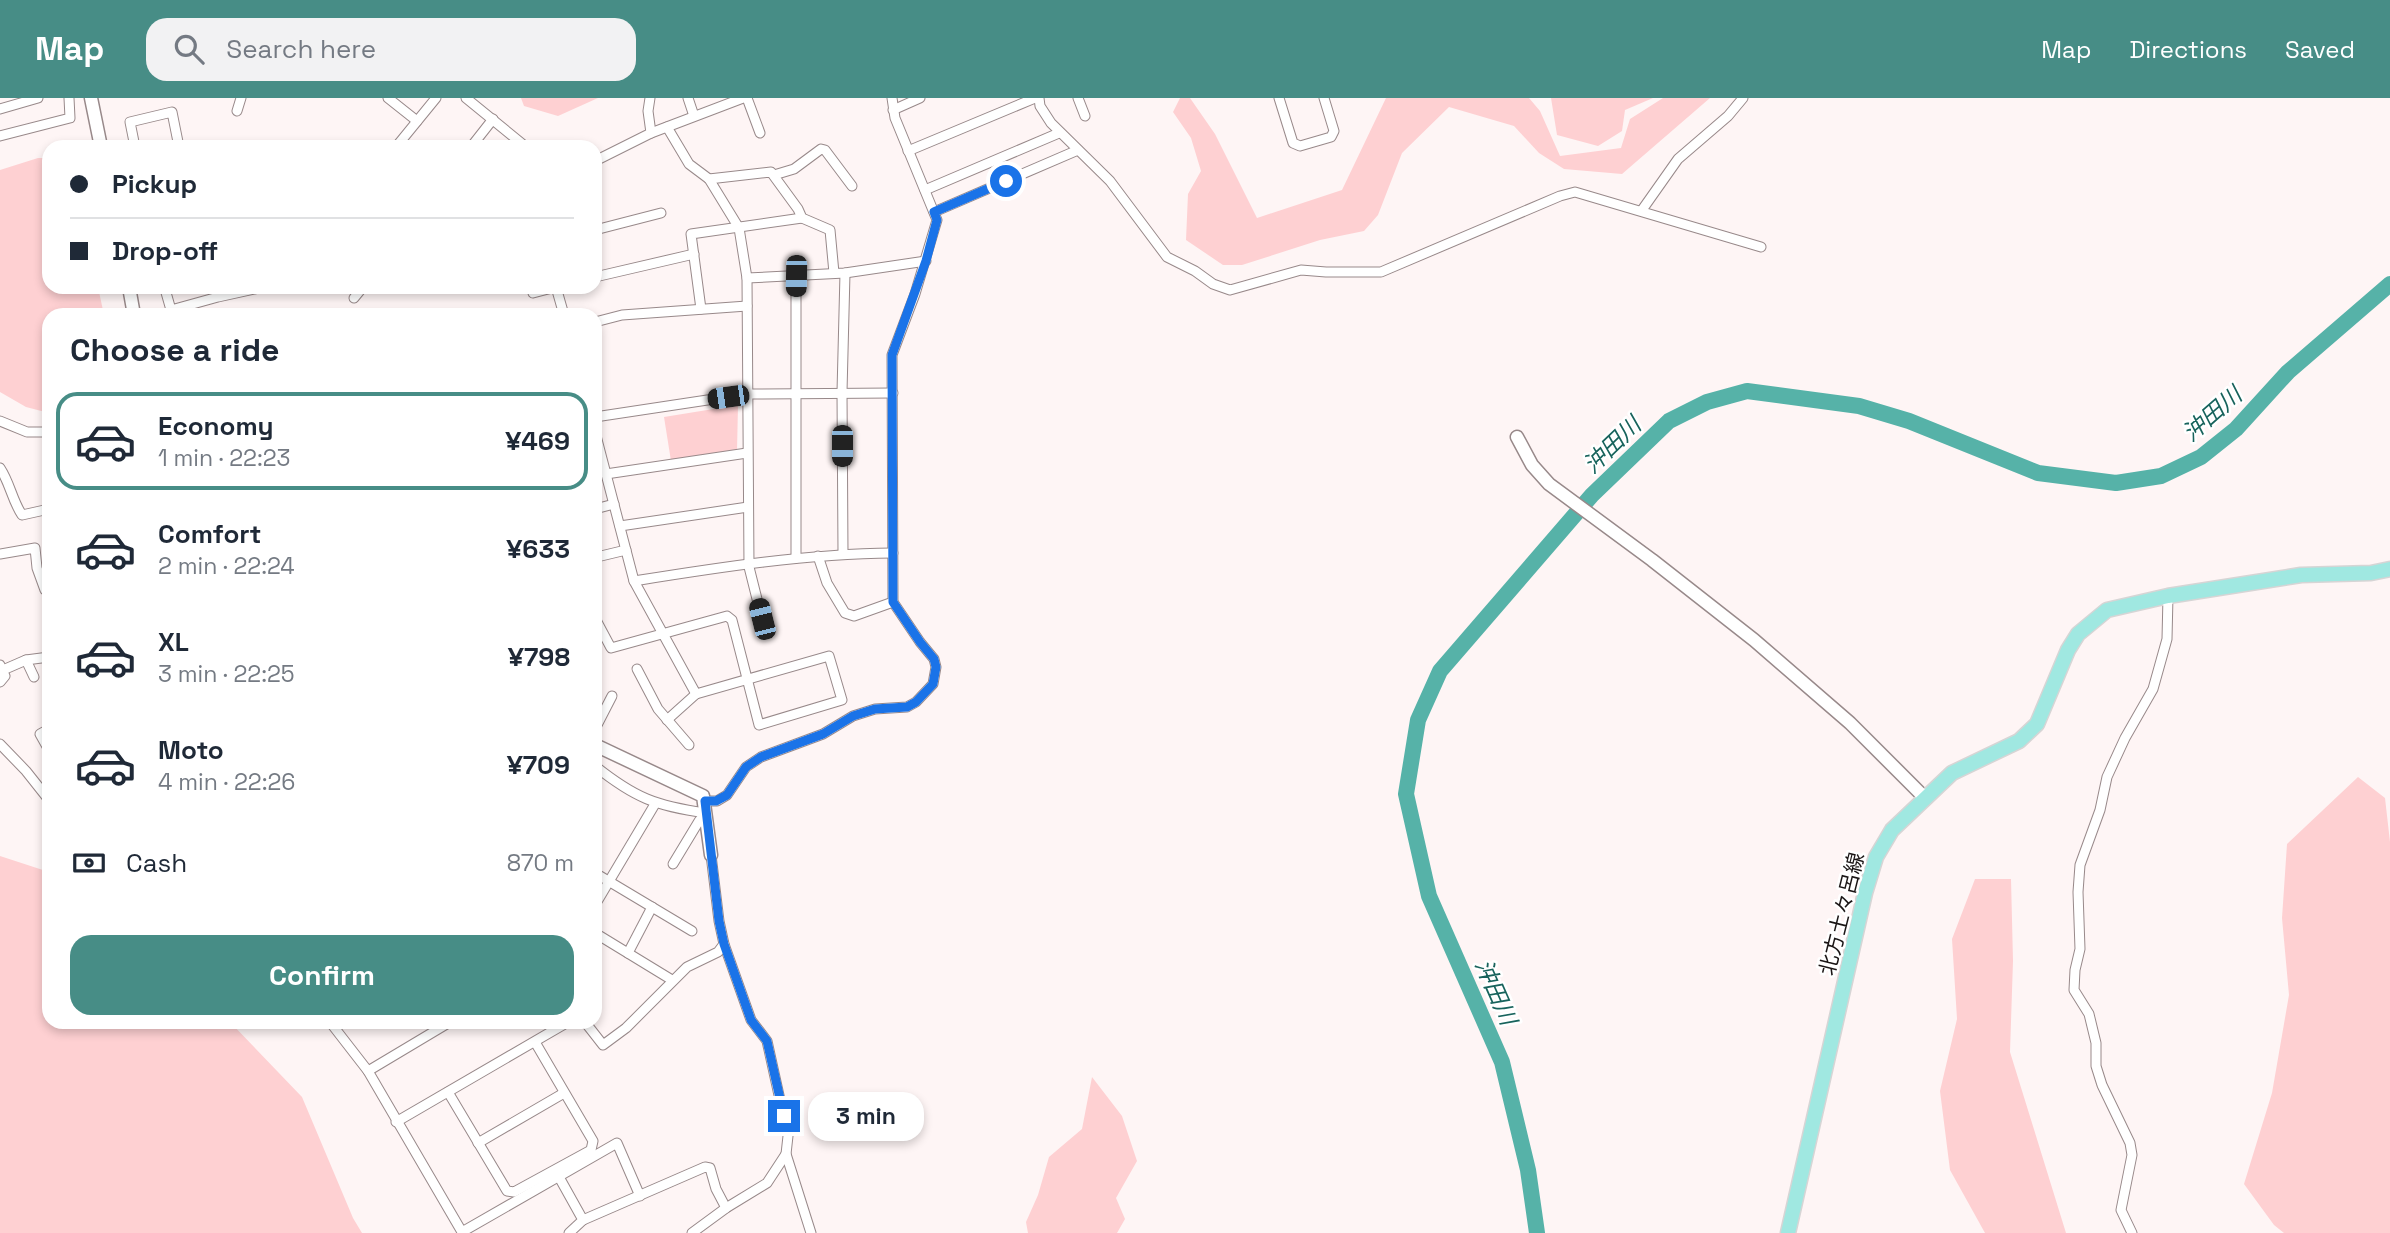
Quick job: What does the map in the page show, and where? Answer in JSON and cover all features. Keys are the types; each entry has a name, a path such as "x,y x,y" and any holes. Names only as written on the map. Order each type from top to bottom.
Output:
{"main road":[{"name":"北方土々呂線","path":"1788,1233 1865,893 1876,857 1892,830 1952,773 2019,741 2037,723 2068,650 2078,634 2107,611 2168,596 2301,575 2390,570"}],"street":[{"path":"0,109 38,98"},
{"path":"0,136 70,118 69,98"},
{"path":"91,98 100,140"},
{"path":"237,111 241,98"},
{"path":"388,98 417,121"},
{"path":"402,140 436,98"},
{"path":"466,98 518,140"},
{"path":"650,98 648,111 651,133"},
{"path":"688,98 694,116"},
{"path":"602,158 651,133 745,98 760,133"},
{"path":"602,771 618,784 655,804 705,807 727,795 746,767 761,757 823,734 853,716 875,709 907,707 916,702 933,684 936,667 934,659 893,602 892,355 926,261 937,220 893,110 892,98"},
{"path":"893,110 920,98"},
{"path":"908,150 1037,98 1059,133 1110,181 1171,261 1230,290 1301,270 1381,272 1568,193 1642,210 1761,247"},
{"path":"1078,98 1085,116"},
{"path":"1279,98 1293,143 1300,146 1331,137 1334,131 1324,98"},
{"path":"1642,210 1678,159 1728,116 1743,98"},
{"path":"134,140 131,122 172,112 178,140"},
{"path":"476,140 493,119"},
{"path":"667,127 689,164 709,179 739,228 747,278 749,563 762,619"},
{"path":"925,190 1059,133"},
{"path":"774,175 793,169 821,149 825,150 852,186"},
{"path":"934,212 1078,150"},
{"path":"709,179 771,172 802,218"},
{"path":"602,228 661,213"},
{"path":"701,309 691,234 802,218 830,230 840,273 842,553"},
{"path":"602,275 694,254"},
{"path":"747,278 840,273 926,261"},
{"path":"796,276 796,558"},
{"path":"178,308 232,294"},
{"path":"354,298 357,294"},
{"path":"602,320 622,315 747,306"},
{"path":"602,416 747,394 893,393"},
{"path":"0,421 27,432 42,432"},
{"path":"1517,437 1532,465 1552,486 1754,640 1850,723 1925,798"},
{"path":"606,474 747,453"},
{"path":"602,467 635,581 696,694"},
{"path":"0,468 8,480 15,504 22,515 42,511"},
{"path":"602,507 614,503"},
{"path":"620,526 748,507"},
{"path":"0,554 35,548 37,568 42,582"},
{"path":"602,556 626,550"},
{"path":"635,581 749,563 842,553 893,553"},
{"path":"818,556 827,583 845,613 854,616 893,602"},
{"path":"2133,1233 2121,1210 2132,1155 2130,1143 2102,1085 2096,1066 2096,1043 2089,1014 2074,990 2080,950 2078,892 2080,865 2100,810 2107,777 2124,738 2153,690 2167,639 2168,596"},
{"path":"602,631 611,648 727,616 732,620 747,679 759,725 842,700 829,656 747,679 696,694 667,720"},
{"path":"0,682 5,676 1,667 42,658"},
{"path":"26,660 34,677"},
{"path":"637,669 658,709 689,745"},
{"path":"602,715 612,696"},
{"path":"0,744 42,791"},
{"path":"602,749 703,796 724,944 751,1020 767,1041 788,1136 786,1154 811,1233"},
{"path":"602,893 655,804"},
{"path":"673,864 705,807"},
{"path":"602,877 692,931"},
{"path":"628,953 652,907"},
{"path":"602,937 672,980"},
{"path":"590,1029 603,1045 626,1028 687,967 718,952 724,944"},
{"path":"336,1029 368,1071 462,1232 617,1143 640,1196"},
{"path":"368,1071 438,1029"},
{"path":"396,1122 556,1029"},
{"path":"448,1093 507,1191 514,1192 591,1150 593,1141 534,1042"},
{"path":"478,1143 564,1093"},
{"path":"692,1233 767,1183 786,1154"},
{"path":"569,1233 583,1220 705,1167 710,1168 716,1189 726,1208"},
{"path":"558,1177 583,1220"}],"shaded area":[{"path":"521,98 598,98 558,116 524,106"},
{"path":"1180,98 1190,98 1215,134 1257,218 1342,190 1386,98 1529,98 1540,111 1560,156 1621,148 1630,119 1663,98 1710,98 1622,174 1564,169 1539,153 1514,126 1449,107 1402,153 1378,215 1364,231 1320,240 1242,265 1223,265 1186,240 1188,194 1201,171 1191,138 1173,112"},
{"path":"1551,98 1653,98 1625,110 1622,131 1598,146 1557,135"},
{"path":"42,158 42,294 100,294 102,308 42,308 42,411 26,407 0,392 0,170"},
{"path":"738,405 737,451 671,461 664,417"},
{"path":"2358,777 2385,798 2390,842 2390,1233 2284,1233 2274,1225 2244,1184 2272,1093 2289,995 2282,918 2287,844"},
{"path":"0,856 42,870 42,1029 237,1029 302,1097 353,1218 362,1233 0,1233"},
{"path":"1975,879 2011,879 2013,961 2010,1052 2066,1233 1985,1233 1950,1170 1940,1091 1957,1019 1952,939"},
{"path":"1092,1077 1122,1116 1137,1161 1116,1198 1125,1219 1117,1233 1028,1233 1026,1222 1038,1195 1049,1157 1082,1129"}],"waterway":[{"name":"沖田川","path":"1537,1233 1528,1170 1502,1062 1429,896 1406,794 1418,720 1440,671 1592,495 1669,421 1707,402 1747,391 1859,406 1909,421 2038,473 2116,483 2161,476 2201,457 2236,429 2288,372 2390,284"}],"route":[{"path":"784,1116 767,1041 751,1020 724,944 705,801 716,801 727,795 746,767 761,757 823,734 853,716 875,709 907,707 916,702 933,684 936,667 934,659 893,602 892,355 926,261 937,220 934,212 1006,181"}]}
